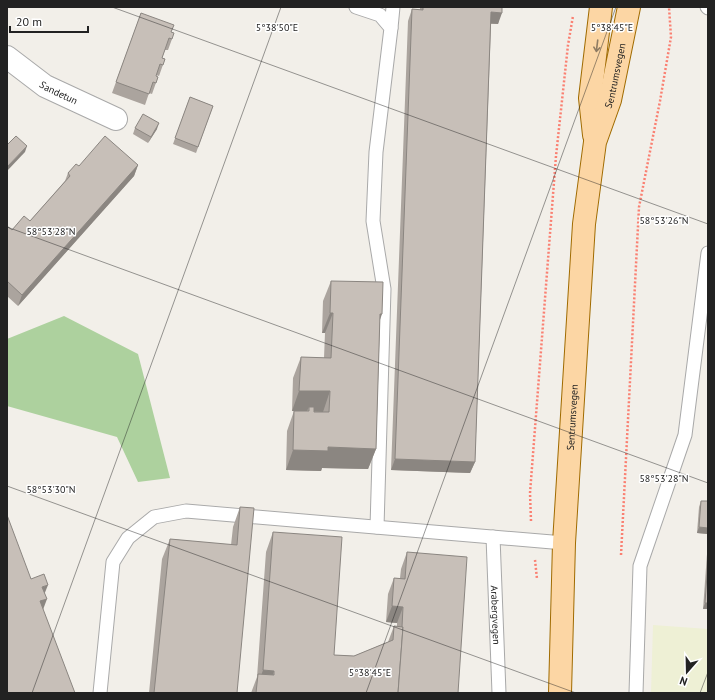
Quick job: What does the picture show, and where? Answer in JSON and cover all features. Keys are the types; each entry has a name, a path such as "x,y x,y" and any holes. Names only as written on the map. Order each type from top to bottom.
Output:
{"main road":[{"name":"Sentrumsvegen","path":"595,142 590,98 601,7"},
{"name":"Sentrumsvegen","path":"560,693 564,543 584,224 595,142 610,100 629,7"}],"street":[{"name":"Sandetun","path":"7,57 45,86 116,119"}],"lane":[{"path":"356,7 380,15 391,28"},
{"path":"377,527 384,289 373,221 376,152 393,7"},
{"path":"636,693 640,566 685,435 708,253"},
{"path":"100,693 113,562 128,538 154,517 186,511 564,543"},
{"name":"Arabergvegen","path":"493,537 499,693"}],"path":[{"path":"621,562 639,207 671,37 669,7"},
{"path":"537,582 532,540 530,493 556,156 568,45 574,15"}],"green space":[{"path":"64,316 138,354 170,478 138,482 117,437 7,406 7,339"},
{"path":"653,625 708,629 708,693 651,693"}],"building":[{"path":"423,7 502,7 502,13 491,12 475,462 395,459 412,9 423,10"},
{"path":"141,13 174,25 171,32 174,33 172,39 169,38 162,58 165,59 163,65 160,64 156,76 158,77 156,83 153,82 149,94 116,82"},
{"path":"190,97 213,106 198,147 175,138"},
{"path":"143,114 159,123 151,137 135,128"},
{"path":"16,136 27,146 7,167 7,145"},
{"path":"105,136 138,165 22,295 7,281 7,226 12,230 24,216 30,221 70,176 68,173 76,164 79,166"},
{"path":"331,281 383,282 382,314 380,314 376,449 328,447 328,451 293,450 294,411 309,411 309,407 314,407 314,412 329,412 330,391 299,391 301,357 331,358 333,313 330,313"},
{"path":"701,501 708,501 708,528 699,527"},
{"path":"240,507 254,508 237,693 154,693 170,539 237,545"},
{"path":"7,515 31,579 44,574 48,585 42,587 47,599 40,601 75,693 7,693"},
{"path":"273,532 342,537 334,655 354,656 393,640 394,626 403,627 398,693 256,693 258,674 274,675 274,671 263,670"},
{"path":"407,552 467,557 458,693 398,693 403,607 392,606 394,578 405,579"},
{"path":"708,561 708,603 705,603"}]}
